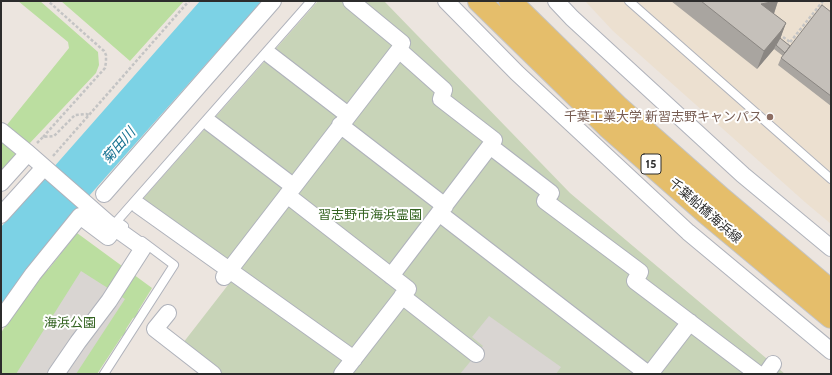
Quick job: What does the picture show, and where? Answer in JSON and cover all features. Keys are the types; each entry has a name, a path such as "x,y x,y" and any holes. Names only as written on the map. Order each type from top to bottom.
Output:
{"main road":[{"name":"千葉船橋海浜線","path":"479,1 608,127 705,212 831,317"},
{"name":"千葉船橋海浜線","path":"510,1 618,107 722,199 831,290"}],"street":[{"path":"104,194 273,1"},
{"path":"226,273 399,50 402,43 350,1"},
{"path":"446,1 517,73 688,232 831,351"},
{"path":"556,1 572,18 743,175 831,248"},
{"path":"391,276 494,140 441,99 444,90 399,50"},
{"path":"270,55 344,120 442,210 649,374 690,322"},
{"path":"210,123 408,289 342,374"},
{"path":"1,131 38,161 112,226 143,248 109,301 56,374"},
{"path":"490,146 551,193 545,201 640,272 635,281 758,374"},
{"path":"6,177 38,161"},
{"path":"1,215 38,161"},
{"path":"1,199 15,181 6,177"},
{"path":"138,205 226,273 354,359"},
{"path":"1,319 34,274 80,216 108,237 112,226"},
{"path":"402,296 476,354"},
{"path":"168,313 155,329 211,373"}],"lane":[{"path":"104,374 174,266 117,221 310,1"},
{"path":"629,1 831,179"}],"path":[{"path":"38,161 43,137 105,68 106,62 106,55 104,51 48,1"},
{"path":"38,161 89,115 189,1"},
{"path":"784,51 823,1"},
{"path":"774,29 790,42"},
{"path":"43,137 54,136 76,115 89,115"}],"shaded area":[{"name":"千葉工業大学 新習志野キャンパス","path":"585,1 831,1 831,224 613,31"},
{"path":"81,271 125,299 76,374 16,374"},
{"path":"489,316 561,367 556,374 460,374 483,346 472,337"}],"green space":[{"path":"18,1 40,1 98,52 99,65 96,73 29,144 6,126 69,48 68,42"},
{"path":"61,1 184,1 130,61"},
{"name":"習志野市海浜霊園","path":"318,1 384,1 570,193 785,374 206,374 183,343 228,285 224,277 133,210"},
{"path":"1,135 23,153 1,179"},
{"name":"海浜公園","path":"77,233 152,288 138,311 137,317 133,318 126,329 125,335 122,336 97,374 1,374 1,333 12,315 34,288 36,278 42,268 48,270"}],"water":[{"name":"菊田川","path":"200,1 262,1 73,214 21,277 1,305 1,227"}],"building":[{"path":"701,1 776,1 761,4 786,23 764,51"},
{"path":"822,5 831,12 831,96 781,58"},
{"path":"780,38 790,46 785,53 776,45"}],"place":[{"name":"千葉工業大学 新習志野キャンパス","path":"770,117"}]}
